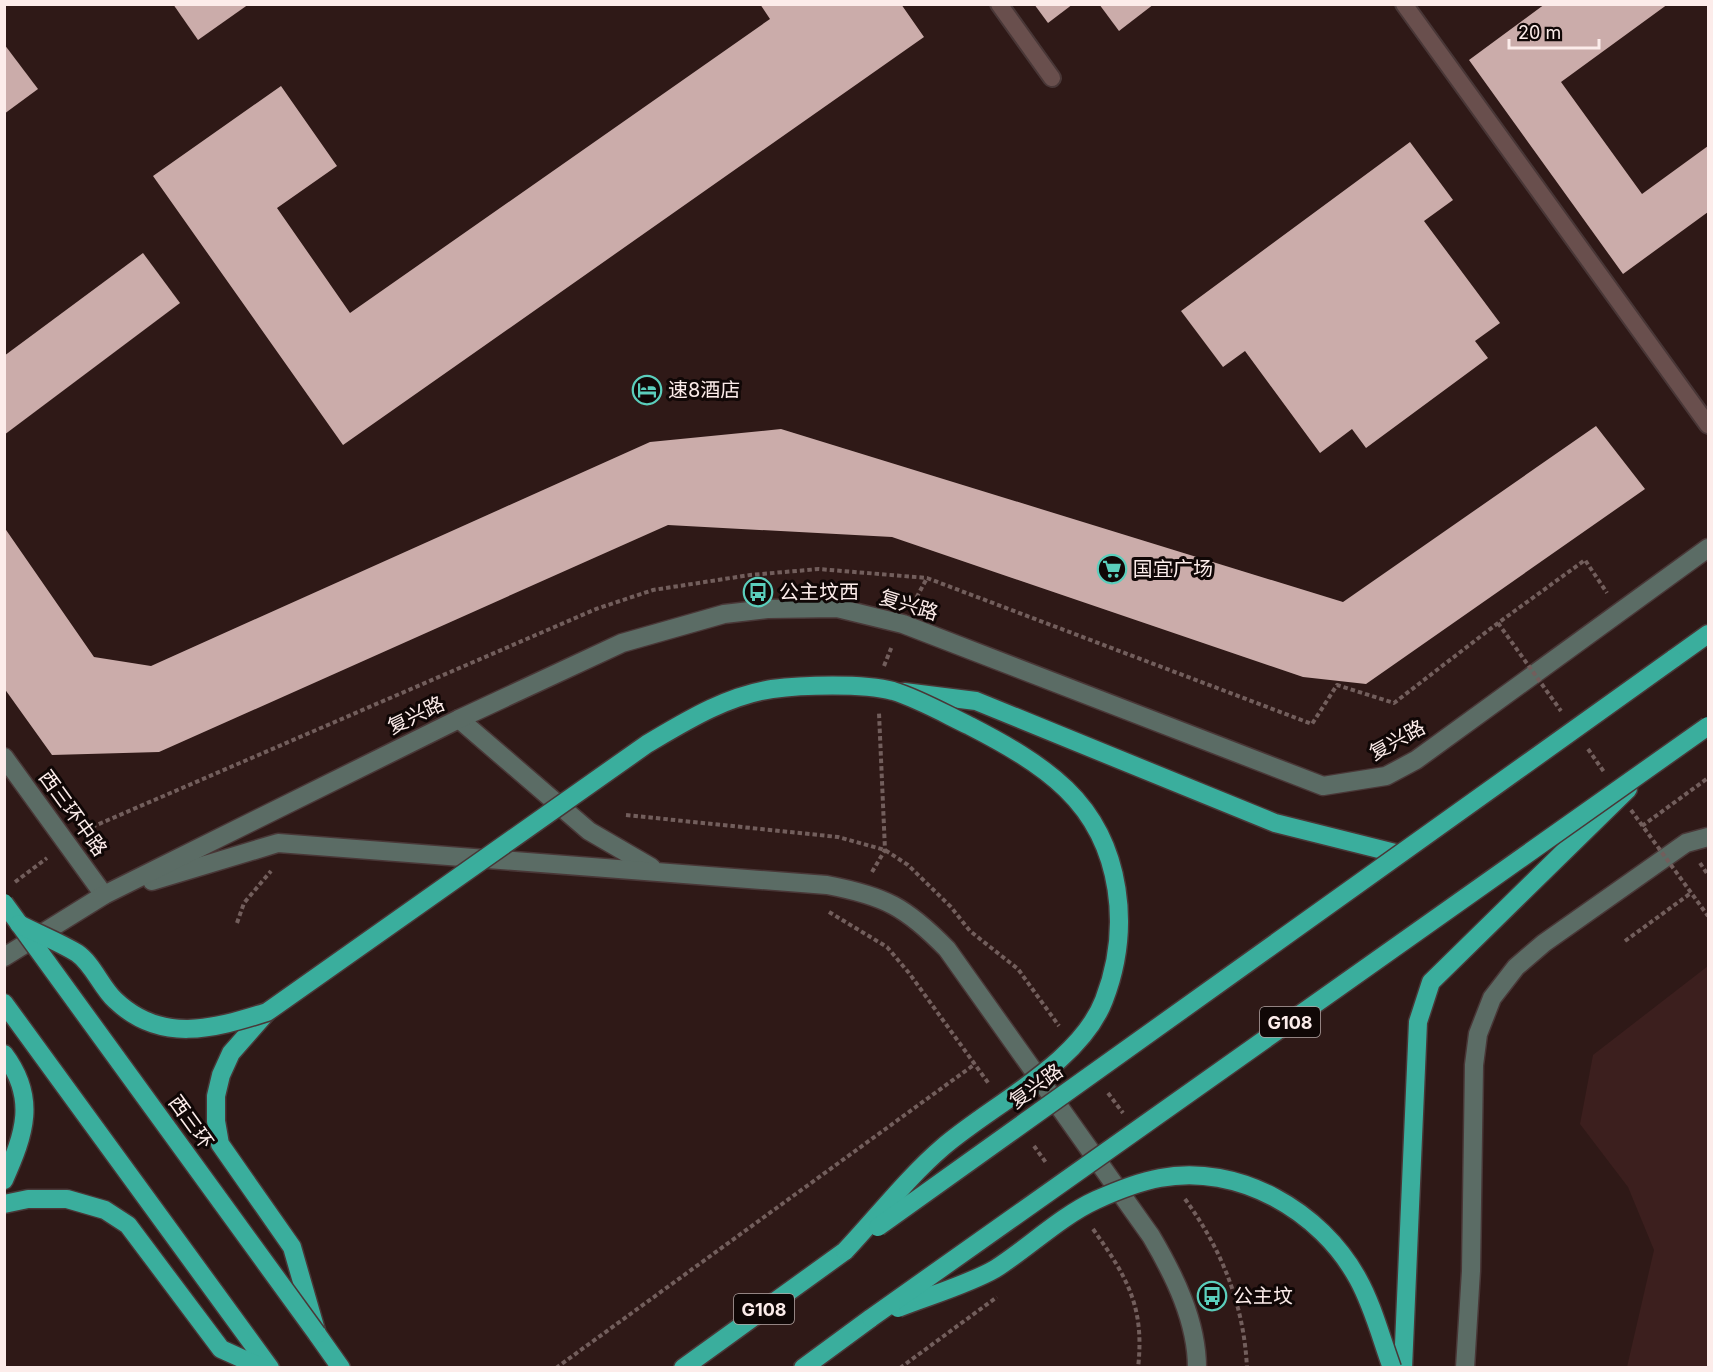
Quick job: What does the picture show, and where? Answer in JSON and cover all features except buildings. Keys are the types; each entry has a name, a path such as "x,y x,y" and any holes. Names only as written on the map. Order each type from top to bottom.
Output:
{"highway":[{"name":"复兴路","path":"683,1368 1708,634"},
{"path":"317,1334 292,1247 220,1144 216,1121 216,1096 231,1053 267,1012 646,744 698,714 770,689 812,687 891,691 976,701 1275,823 1399,854"},
{"path":"845,1251 941,1148 1070,1052 1092,1027 1113,973 1121,932 1119,898 1110,862 1093,823 1067,790 1032,762 994,738 891,691"},
{"name":"G108","path":"803,1368 1708,726"},
{"path":"1403,1368 1418,1022 1431,982 1652,766"},
{"name":"西三环","path":"4,903 341,1368"},
{"path":"19,924 79,954 114,1000 137,1017 172,1029 213,1028 267,1012"},
{"path":"4,1003 270,1368"},
{"path":"4,1054 15,1068 25,1093 25,1118 18,1149 4,1180"},
{"path":"871,1318 993,1270 1094,1201 1153,1180 1194,1176 1227,1180 1261,1191 1300,1212 1325,1233 1358,1278 1373,1312 1392,1368"},
{"path":"4,1204 28,1198 67,1199 105,1210 128,1226 221,1349 264,1368"}],"street":[{"name":"复兴路","path":"5,955 104,895 459,719 622,643 724,614 767,609 837,608 903,624 1323,786 1386,776 1416,760 1708,548"},
{"path":"459,719 590,831 655,870"},
{"name":"西三环中路","path":"4,757 104,895"},
{"path":"1465,1368 1471,1271 1474,1065 1478,1034 1492,998 1516,968 1544,943 1686,843 1708,837"},
{"path":"104,895 278,843 655,870 827,885 862,891 890,902 919,920 947,949 1151,1236 1167,1263 1183,1299 1197,1351 1197,1368"}],"lane":[{"path":"999,4 1052,78"},
{"path":"1404,4 1708,425"}],"path":[{"path":"14,883 91,826 596,609 653,590 750,575 819,569 927,578 1312,724 1337,685 1394,703 1498,623 1586,560 1620,612"},
{"path":"1642,826 1708,778"},
{"path":"237,922 244,903 279,864"},
{"path":"1625,941 1692,892"},
{"path":"826,910 887,947 909,973 996,1093"},
{"path":"556,1368 975,1064"},
{"path":"1030,1142 1051,1170"},
{"path":"1092,1228 1117,1263 1131,1291 1140,1324 1138,1368"},
{"path":"900,1368 1004,1292"}],"shaded area":[{"path":"1708,966 1708,1367 1627,1367 1654,1250 1628,1187 1580,1124 1593,1055"}],"place":[{"name":"速8酒店","path":"647,390"},
{"name":"国宜广场","path":"1112,569"},
{"name":"公主坟西","path":"758,592"},
{"name":"公主坟","path":"1212,1296"}]}
